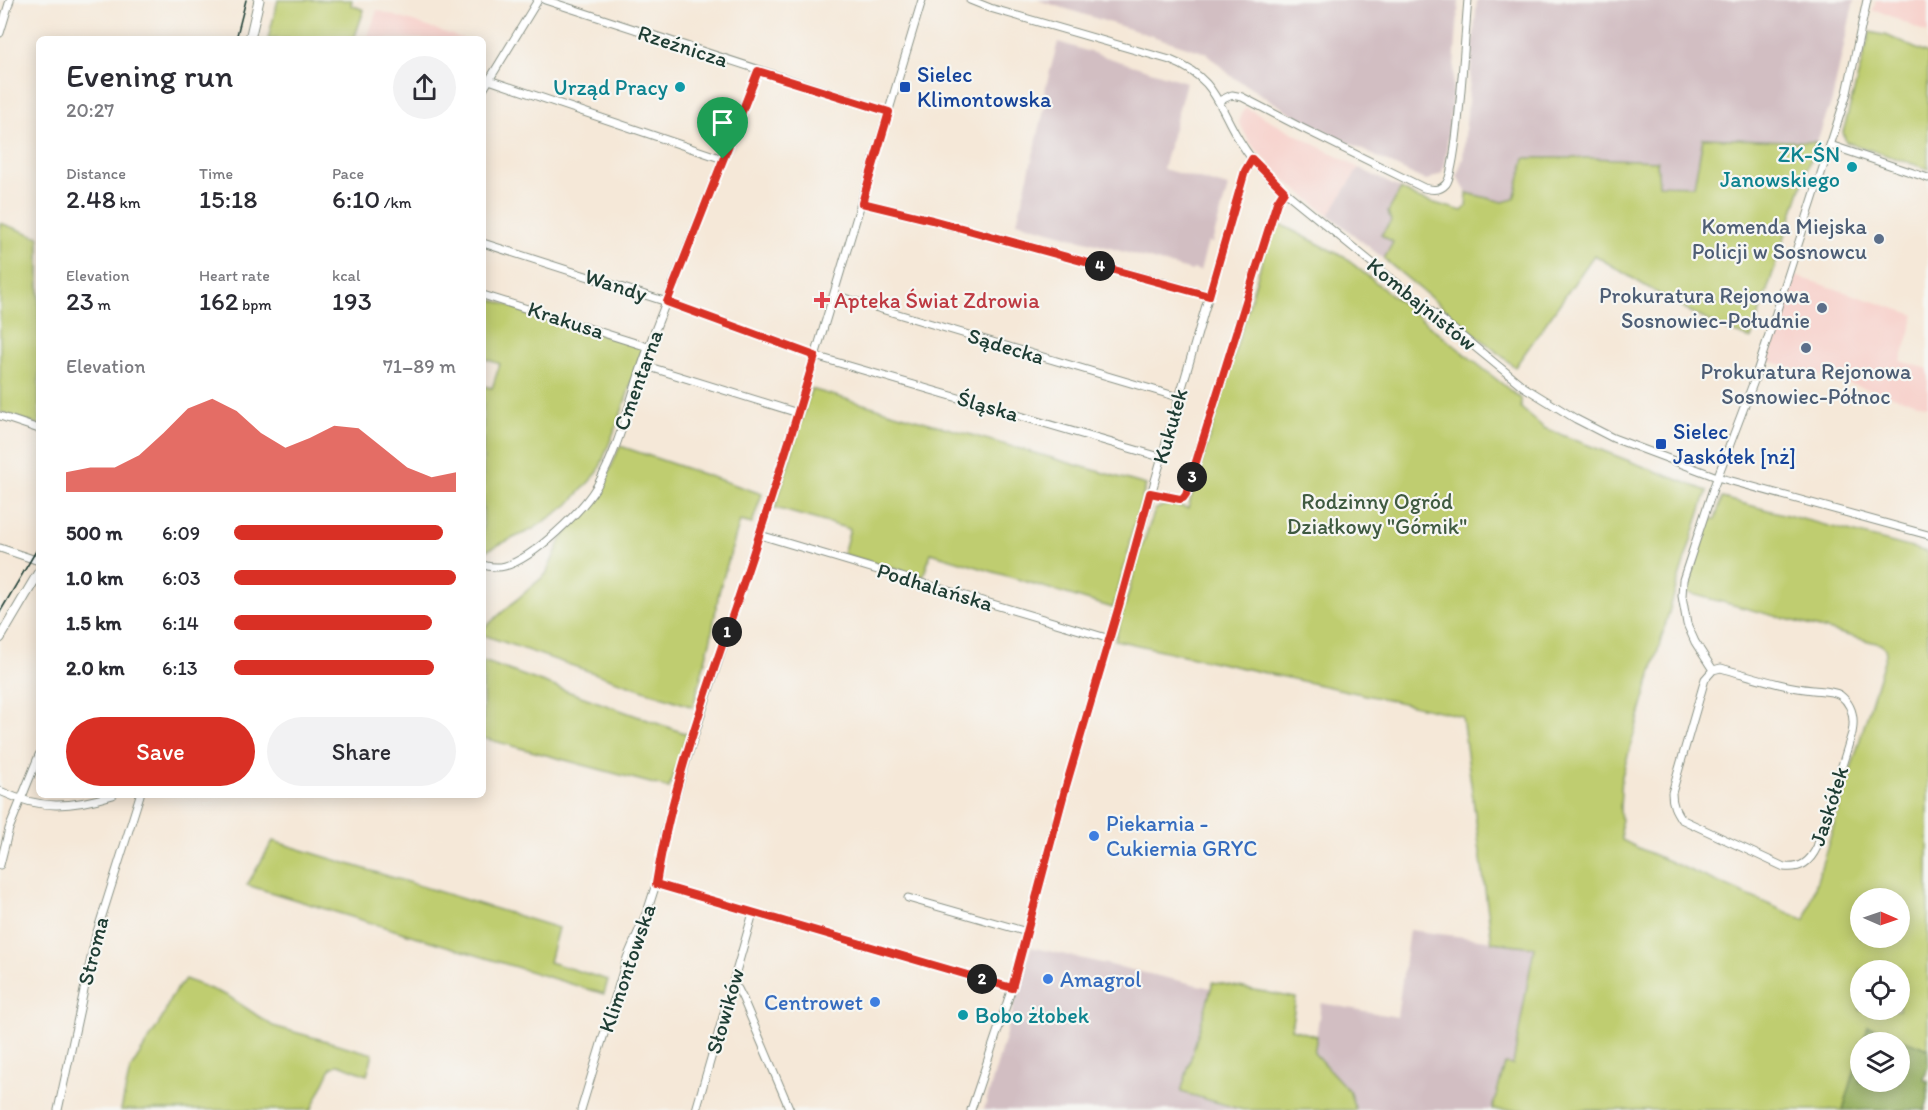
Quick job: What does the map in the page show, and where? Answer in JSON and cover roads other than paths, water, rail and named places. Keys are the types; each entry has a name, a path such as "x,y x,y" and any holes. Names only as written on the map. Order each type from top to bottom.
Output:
{"main road":[{"path":"251,36 259,0"},
{"path":"0,638 36,577"}],"street":[{"path":"0,33 10,0"},
{"path":"486,85 538,0"},
{"name":"Rzeźnicza","path":"545,0 889,112"},
{"name":"Klimontowska","path":"581,1110 625,964 656,884 663,839 675,798 714,670 798,413 922,0"},
{"name":"Kombajnistów","path":"970,0 990,8 1181,64 1199,75 1219,101 1238,139 1252,159 1284,191 1524,387 1576,419 1613,438 1717,477 1928,536"},
{"path":"1219,101 1232,95 1242,97 1424,188 1442,188 1449,179 1456,139 1468,0"},
{"path":"1713,670 1695,642 1687,624 1683,608 1683,580 1717,477 1754,381 1847,93 1868,0"},
{"name":"Cmentarna","path":"486,565 505,566 529,554 553,536 596,488 610,461 648,346 758,71"},
{"path":"489,80 723,159"},
{"path":"1830,145 1928,178"},
{"name":"Kukułek","path":"971,1110 1012,988 1066,786 1110,639 1160,457 1245,171 1252,159"},
{"path":"1150,493 1180,499 1186,494 1277,202 1284,191"},
{"path":"862,203 1209,296"},
{"name":"Wandy","path":"486,244 667,302 815,356"},
{"name":"Krakusa","path":"486,295 648,346"},
{"name":"Sądecka","path":"834,295 1178,397"},
{"name":"Śląska","path":"815,356 1160,457"},
{"path":"643,365 798,413"},
{"path":"0,416 36,428"},
{"name":"Podhalańska","path":"760,535 1110,639"},
{"path":"0,548 36,560"},
{"name":"Jaskółek","path":"1721,668 1796,688 1838,694 1848,703 1852,711 1854,722 1852,733 1817,847 1812,859 1803,865 1784,867 1681,819 1672,803 1672,793 1705,680 1713,670 1721,668"},
{"path":"0,865 9,829 36,762"},
{"path":"0,791 20,800 42,805 60,805 102,798"},
{"name":"Stroma","path":"58,1110 96,935 139,798"},
{"path":"656,884 1012,988"},
{"path":"908,898 1027,932"},
{"name":"Słowików","path":"696,1110 753,913"},
{"path":"732,986 738,989 743,999 790,1110"}],"tram line":[{"path":"237,36 246,0"},
{"path":"0,612 36,551"}],"place":[{"name":"Urząd Pracy","path":"680,87"},
{"name":"Sielec Klimontowska","path":"905,87"},
{"name":"ZK-ŚN Janowskiego","path":"1852,167"},
{"name":"Komenda Miejska Policji w Sosnowcu","path":"1879,239"},
{"name":"Apteka Świat Zdrowia","path":"822,300"},
{"name":"Prokuratura Rejonowa Sosnowiec-Południe","path":"1822,308"},
{"name":"Prokuratura Rejonowa Sosnowiec-Północ","path":"1806,348"},
{"name":"Sielec Jaskółek [nż]","path":"1661,444"},
{"name":"Piekarnia - Cukiernia GRYC","path":"1094,836"},
{"name":"Amagrol","path":"1048,979"},
{"name":"Centrowet","path":"875,1002"},
{"name":"Bobo żłobek","path":"963,1015"}],"park label":[{"name":"Rodzinny Ogród Działkowy \"Górnik\"","path":"1377,514"}]}
